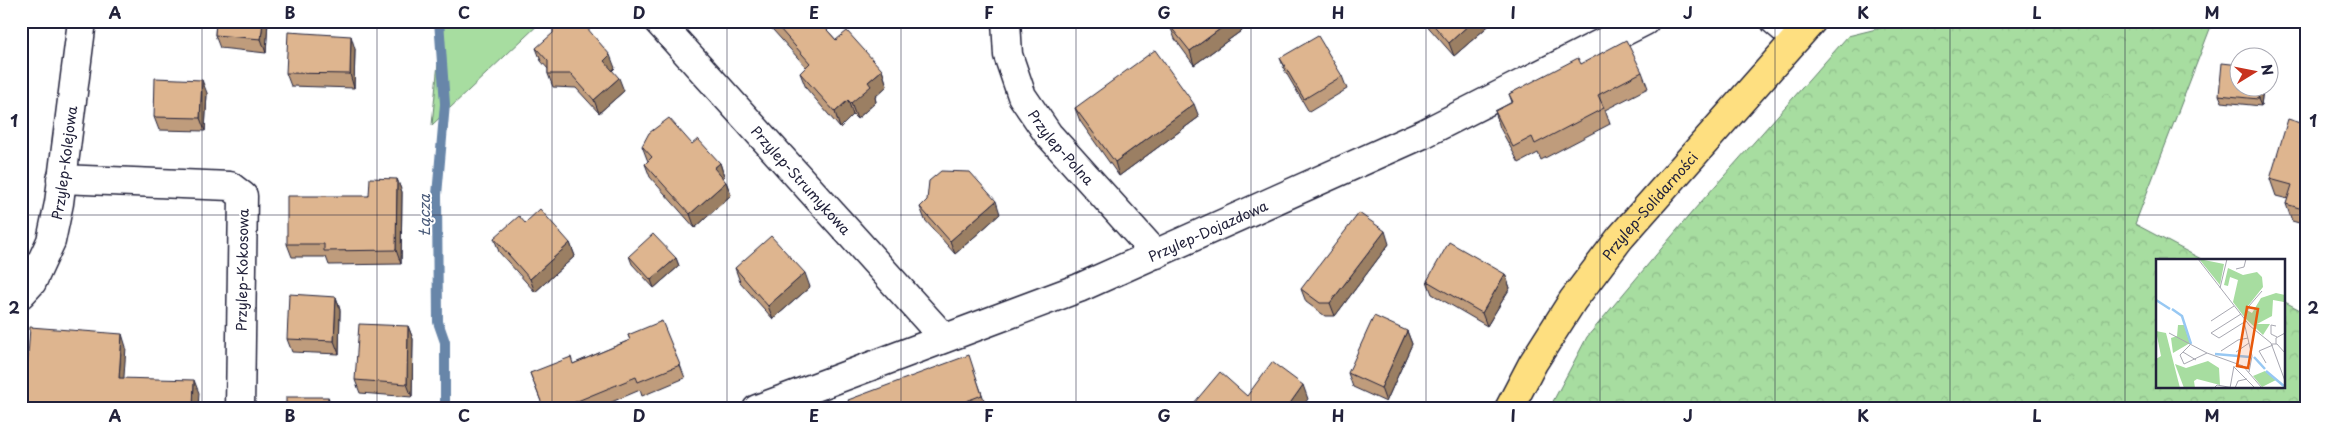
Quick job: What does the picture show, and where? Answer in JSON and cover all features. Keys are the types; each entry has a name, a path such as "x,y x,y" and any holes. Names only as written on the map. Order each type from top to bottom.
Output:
{"main road":[{"name":"Przylep-Solidarności","path":"1509,409 1533,363 1573,300 1620,238 1804,30"}],"street":[{"name":"Przylep-Kolejowa","path":"21,294 32,282 52,242 82,21"},
{"name":"Przylep-Strumykowa","path":"658,21 944,338"},
{"name":"Przylep-Polna","path":"1006,21 1008,55 1022,96 1048,134 1156,254"},
{"name":"Przylep-Dojazdowa","path":"757,409 1079,288 1424,134 1646,21"},
{"path":"1775,21 1804,30"},
{"name":"Przylep-Kokosowa","path":"61,179 230,186 243,196 240,409"}],"green space":[{"path":"442,21 542,21 432,125"},
{"path":"1909,21 2213,21 2135,224 2201,259 2156,259 2156,388 2284,388 2284,302 2306,313 2306,409 1549,409 1587,337 1693,211 1848,36"}],"building":[{"path":"216,21 263,21 261,39 215,35"},
{"path":"553,21 565,23 567,21 581,21 610,55 604,61 619,78 594,100 571,74 548,74 548,61 536,48 553,33"},
{"path":"773,21 819,21 836,40 847,31 882,70 868,82 871,86 851,103 848,100 835,112 800,73 810,63"},
{"path":"1176,21 1231,21 1190,51 1170,26"},
{"path":"1430,21 1473,21 1449,43"},
{"path":"288,32 351,36 350,74 286,73"},
{"path":"1318,36 1342,76 1304,99 1280,58"},
{"path":"1626,40 1642,72 1598,95 1604,108 1535,144 1532,137 1513,147 1495,111 1513,102 1509,94 1578,58 1581,64"},
{"path":"1155,50 1194,104 1115,162 1075,108"},
{"path":"2222,63 2230,64 2230,96 2219,95"},
{"path":"155,78 202,80 200,118 154,117"},
{"path":"2305,110 2306,210 2286,204 2292,185 2270,179 2288,119 2301,123"},
{"path":"669,118 692,144 698,139 720,163 714,168 726,182 690,214 645,164 652,157 642,146 649,133"},
{"path":"941,171 970,172 996,201 950,241 920,207 927,200 929,181"},
{"path":"370,178 397,179 396,250 324,251 324,244 287,244 287,196 369,196"},
{"path":"540,209 570,243 530,279 494,238 519,216 525,223"},
{"path":"1359,213 1385,231 1330,303 1320,303 1301,289"},
{"path":"653,234 676,258 651,280 629,256"},
{"path":"771,236 805,273 768,306 735,268"},
{"path":"1449,242 1505,274 1482,313 1427,281"},
{"path":"289,294 336,297 334,341 287,339"},
{"path":"1374,316 1407,331 1381,388 1348,373"},
{"path":"662,321 680,365 638,382 636,377 558,409 544,409 530,373 571,357 573,364 630,340 628,335"},
{"path":"359,324 408,326 407,384 355,380"},
{"path":"30,327 122,334 119,378 194,380 193,409 21,409 21,384 26,385"},
{"path":"969,355 982,395 946,409 851,409 848,400"},
{"path":"1272,362 1303,385 1286,409 1189,409 1220,372 1247,396"},
{"path":"286,397 328,397 328,409 286,409"}],"waterway":[{"name":"Łącza","path":"439,21 445,104 437,195 438,322 445,342 445,409"}]}
